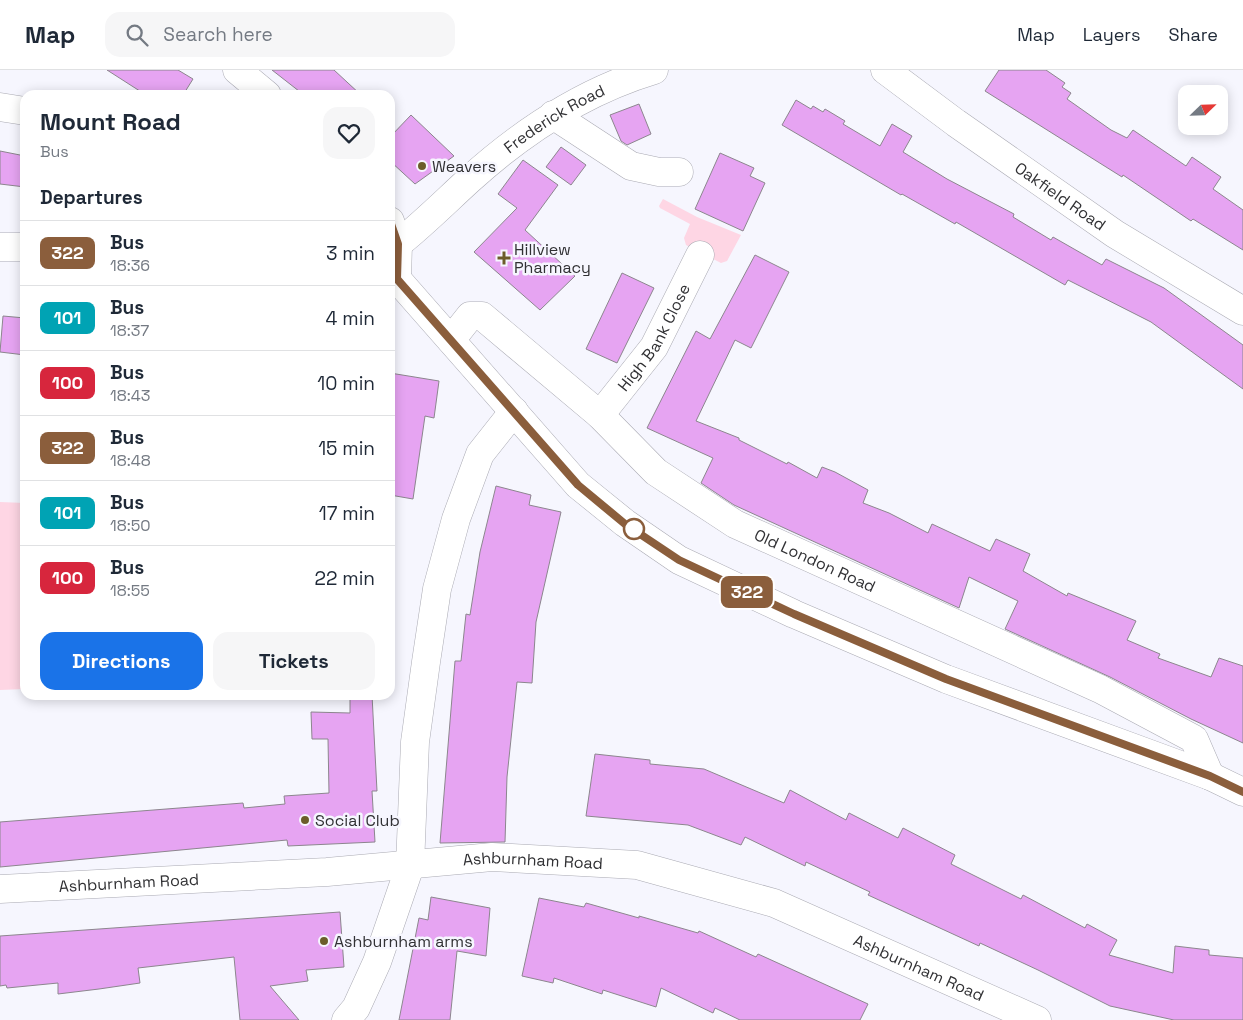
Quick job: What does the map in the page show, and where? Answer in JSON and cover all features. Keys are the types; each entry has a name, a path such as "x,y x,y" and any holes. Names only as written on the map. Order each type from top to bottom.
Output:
{"main road":[{"path":"237,70 261,90"},
{"name":"Frederick Road","path":"395,232 602,79 654,70"},
{"name":"Oakfield Road","path":"885,70 956,123 1114,234 1243,311"},
{"path":"0,107 20,111"},
{"path":"553,116 632,166 659,172 679,172"},
{"path":"0,247 20,247"},
{"name":"High Bank Close","path":"600,415 654,347 700,255"},
{"path":"395,279 578,485 625,524 679,560 794,614 946,679 1210,776 1243,792"},
{"name":"Old London Road","path":"451,340 470,316 482,316 600,415 656,472 735,524 1108,693 1194,739 1210,776"},
{"path":"346,1020 356,1008 376,962 410,866 411,805 416,742 437,589 456,519 480,454 514,411"},
{"name":"Ashburnham Road","path":"0,889 410,866 492,857 638,865 774,903 1037,1020"}],"shaded area":[{"path":"663,199 697,217 741,235 727,261 721,263 686,245 684,238 690,224 660,208 659,206"},
{"path":"0,502 20,503 20,689 0,690"}],"building":[{"path":"107,70 178,70 193,79 186,90 138,90"},
{"path":"272,70 334,70 356,90 298,90"},
{"path":"999,70 1046,70 1065,83 1062,87 1071,93 1067,99 1111,130 1127,138 1133,130 1186,166 1192,157 1221,177 1213,189 1243,210 1243,250 1193,219 1191,221 1123,175 1122,177 985,91"},
{"path":"796,100 811,109 813,106 823,112 825,109 845,121 843,124 880,146 892,124 912,136 903,152 947,179 1014,214 1013,217 1051,240 1053,237 1102,265 1106,259 1164,288 1243,345 1243,389 1151,322 1068,280 1065,285 956,222 955,224 901,195 782,125"},
{"path":"639,104 651,134 627,145 621,141 610,115"},
{"path":"411,115 454,156 415,184 395,166 395,132"},
{"path":"561,147 586,165 571,185 546,167"},
{"path":"0,151 20,155 20,186 0,184"},
{"path":"720,153 754,168 750,176 765,183 743,231 695,209"},
{"path":"523,160 558,185 525,230 575,276 540,310 474,252 517,208 498,194"},
{"path":"755,255 789,272 751,348 735,340 696,421 739,438 739,440 787,464 788,462 817,478 822,467 835,472 868,490 863,503 889,513 928,533 932,524 990,551 996,539 1030,554 1023,571 1067,596 1068,593 1136,621 1127,640 1160,654 1158,658 1211,677 1219,658 1243,666 1243,743 1191,719 1110,677 1005,629 1018,601 969,577 959,608 734,505 701,483 713,458 647,428 696,331 710,339"},
{"path":"622,273 654,288 617,363 586,349"},
{"path":"3,316 20,318 20,354 0,352"},
{"path":"395,374 439,381 434,418 425,416 413,499 395,496"},
{"path":"496,486 531,495 529,505 561,512 536,622 532,683 517,682 507,777 505,842 440,843 455,661 461,661 466,614 470,615 480,552"},
{"path":"350,700 372,700 377,791 372,791 375,842 288,846 287,840 0,867 0,822 243,803 244,808 285,804 284,796 329,793 328,739 312,739 311,712 350,713"},
{"path":"595,754 650,760 650,764 704,769 784,803 790,790 846,820 849,813 898,838 903,828 955,855 951,864 1021,899 1023,895 1085,928 1087,924 1117,940 1109,955 1173,973 1175,946 1209,950 1209,955 1243,958 1243,1020 1174,1020 1110,1006 980,943 979,946 868,895 870,892 806,862 805,866 745,837 741,845 688,825 586,816"},
{"path":"431,897 490,908 486,956 457,951 450,1020 399,1020 419,918 428,920"},
{"path":"539,898 584,907 586,903 698,933 699,931 756,957 758,954 868,1004 860,1020 740,1020 715,1008 713,1013 661,988 656,1007 603,990 602,994 554,978 553,983 522,976"},
{"path":"340,912 344,967 306,970 308,981 270,986 299,1020 240,1020 234,957 138,968 140,983 99,989 58,994 58,983 7,988 6,985 0,986 0,936"}],"bus line":[{"name":"322","path":"395,234 398,244 397,279 578,485 625,524 679,560 794,614 946,679 1210,776 1243,792"}],"place":[{"name":"Weavers","path":"422,166"},
{"name":"Hillview Pharmacy","path":"504,258"},
{"name":"Social Club","path":"305,820"},
{"name":"Ashburnham arms","path":"324,941"}]}
